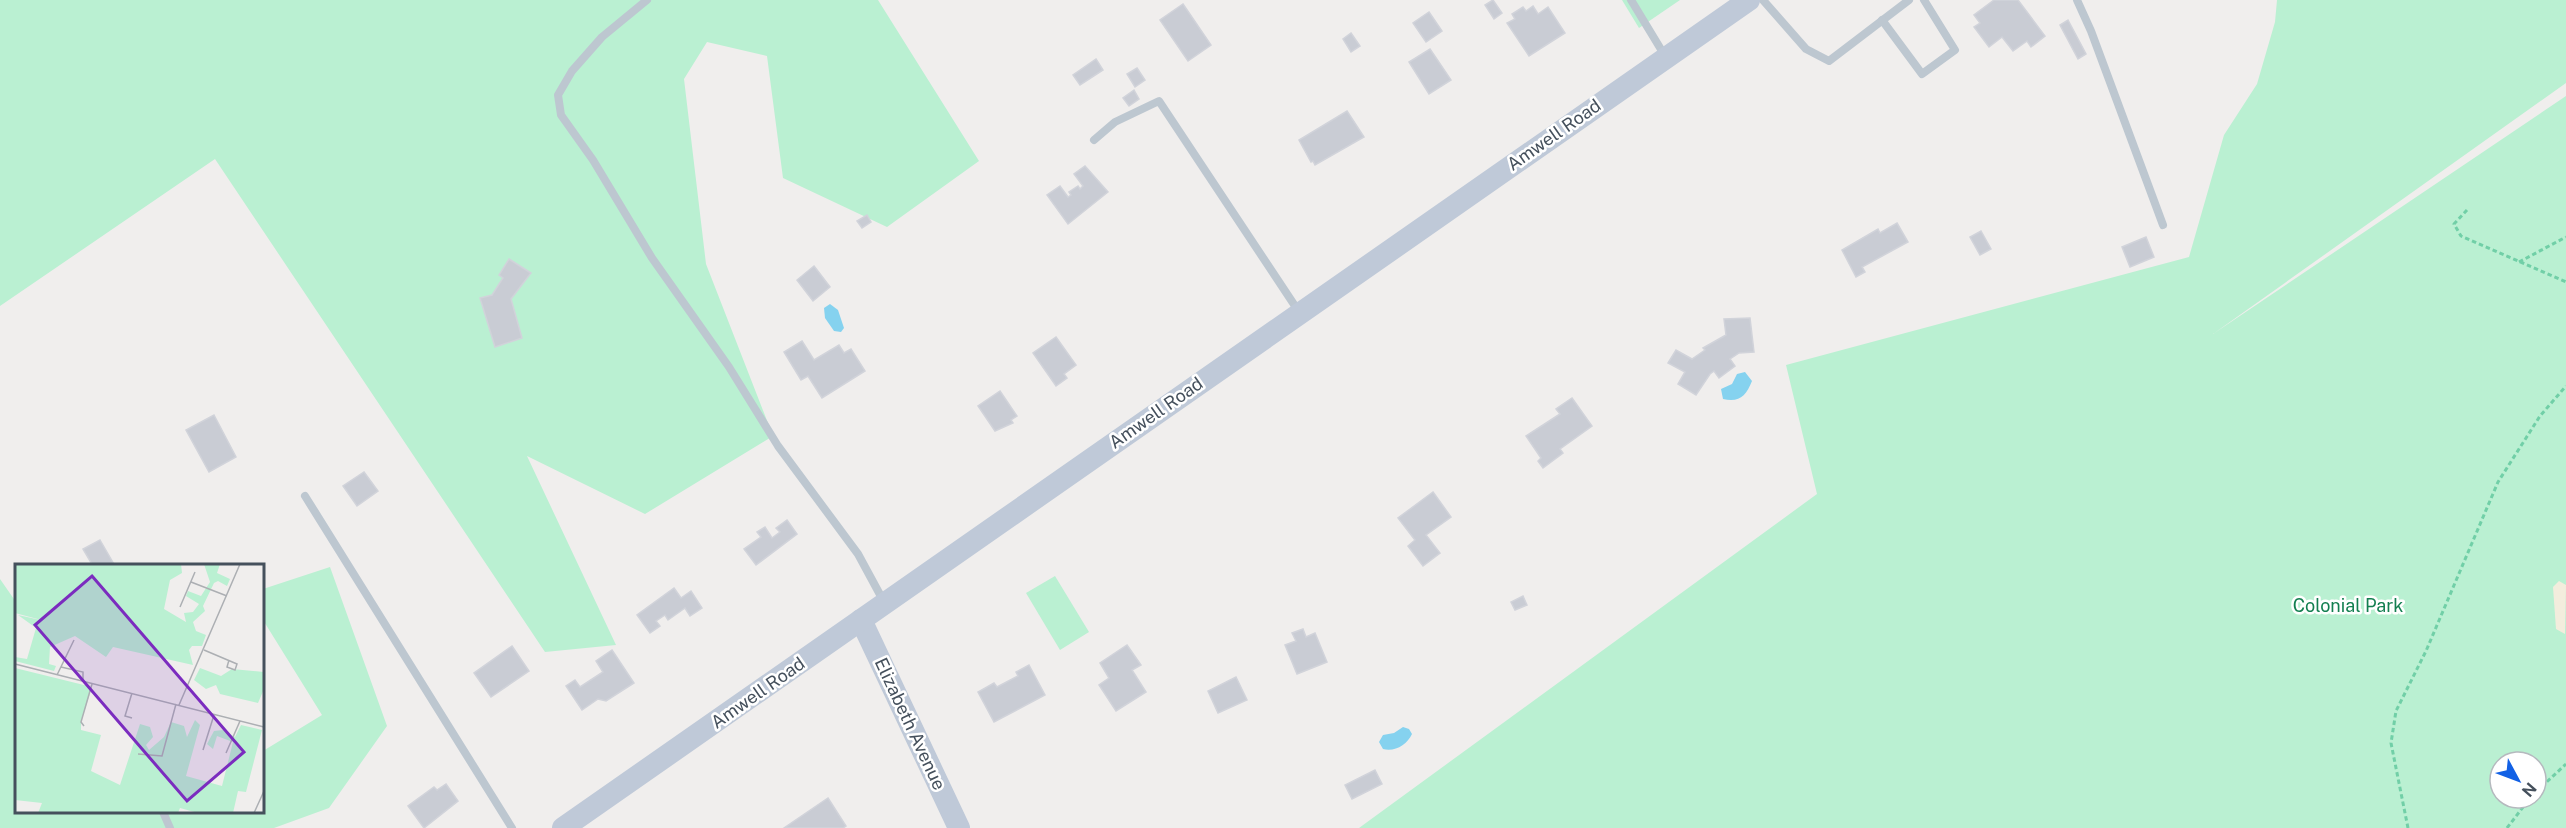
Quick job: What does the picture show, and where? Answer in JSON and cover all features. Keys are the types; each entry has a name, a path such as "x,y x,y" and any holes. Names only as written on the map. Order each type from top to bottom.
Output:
{"main road":[{"name":"Amwell Road","path":"563,828 1749,0"},
{"name":"Elizabeth Avenue","path":"861,620 959,828"}],"lane":[{"path":"647,0 602,37 572,71 558,95 561,115 593,160 652,258 729,367 778,446 858,554 885,603"},
{"path":"1630,0 1666,57"},
{"path":"1764,0 1806,49 1829,61 1909,0"},
{"path":"1882,20 1922,74 1955,50 1923,0"},
{"path":"2077,0 2091,31 2163,225"},
{"path":"1094,140 1115,122 1160,101 1300,313"},
{"path":"305,496 512,828"},
{"path":"164,813 170,828"}],"path":[{"path":"2467,210 2454,224 2457,232 2566,282"},
{"path":"2519,262 2566,237"},
{"path":"2408,828 2391,743 2396,711 2426,651 2498,482 2540,416 2566,387"},
{"path":"2548,781 2566,764"},
{"path":"2507,828 2521,810"}],"green space":[{"path":"0,0 878,0 979,161 887,227 783,178 767,56 707,42 684,79 706,264 773,436 645,514 527,456 616,645 545,652 215,159 0,306"},
{"path":"1622,0 1680,0 1639,28"},
{"name":"Colonial Park","path":"2277,0 2566,0 2566,83 2213,334 2566,96 2566,828 1359,828 1817,494 1786,365 2189,257 2224,135 2257,84 2275,22"},
{"path":"330,567 387,726 329,808 274,828 0,828 0,579 15,601 15,813 264,813 264,750 322,715 264,622 264,589"},
{"path":"1055,576 1089,632 1060,650 1026,593"}],"sand":[{"path":"2559,581 2566,585 2565,634 2556,629 2553,587"}],"water":[{"path":"830,304 838,310 844,328 841,332 834,331 825,318 824,308"},
{"path":"1745,372 1752,381 1747,391 1738,399 1723,399 1721,389 1732,384 1737,374"},
{"path":"1403,727 1409,729 1412,734 1407,741 1400,747 1383,749 1379,742 1383,735 1394,733"}],"building":[{"path":"1493,0 1502,13 1494,19 1485,5"},
{"path":"1994,0 2018,0 2045,36 2031,47 2027,41 2013,51 2002,37 1989,47 1974,27 1980,23 1974,15"},
{"path":"1183,4 1211,45 1188,61 1160,20"},
{"path":"1533,6 1538,14 1548,7 1565,33 1529,56 1507,23 1515,19 1512,14 1523,7 1526,11"},
{"path":"1429,12 1442,31 1426,42 1413,23"},
{"path":"2068,20 2086,54 2078,59 2060,25"},
{"path":"1351,33 1360,46 1351,52 1343,39"},
{"path":"1430,49 1451,80 1429,94 1409,62"},
{"path":"1096,59 1103,70 1080,85 1073,75"},
{"path":"1137,68 1145,80 1135,87 1127,74"},
{"path":"1134,90 1139,99 1129,106 1123,98"},
{"path":"1347,111 1364,137 1315,165 1299,140"},
{"path":"1085,166 1108,192 1068,224 1047,195 1060,186 1068,197 1071,195 1069,192 1078,186 1080,189 1083,186 1074,174"},
{"path":"867,215 871,222 862,228 857,221"},
{"path":"1897,223 1908,242 1862,267 1865,272 1856,277 1842,250 1878,229 1880,233"},
{"path":"1981,231 1991,249 1980,255 1970,237"},
{"path":"2146,237 2154,257 2130,267 2122,247"},
{"path":"509,259 531,273 511,299 522,338 495,347 480,298 492,295 503,278 499,275"},
{"path":"814,266 830,287 813,301 797,280"},
{"path":"1750,318 1754,352 1739,353 1730,359 1735,366 1719,378 1714,371 1696,395 1678,384 1685,372 1668,363 1676,350 1692,359 1705,350 1703,348 1726,335 1724,319"},
{"path":"1056,337 1076,365 1064,374 1067,378 1056,386 1033,353"},
{"path":"802,341 814,360 839,345 844,353 851,349 865,371 822,398 808,376 801,380 784,352"},
{"path":"1000,391 1017,416 1011,420 1013,423 995,431 978,406"},
{"path":"1572,398 1592,426 1560,449 1563,453 1543,468 1538,461 1541,458 1526,436 1560,414 1556,409"},
{"path":"214,415 236,457 209,472 186,430"},
{"path":"364,472 378,491 357,506 343,486"},
{"path":"1433,492 1451,517 1426,535 1440,553 1423,566 1408,546 1415,540 1398,518"},
{"path":"787,520 797,534 756,565 744,549 761,537 757,532 765,527 772,538 780,532 776,528"},
{"path":"100,540 114,564 92,564 83,549"},
{"path":"674,588 681,598 691,591 702,608 690,616 685,608 668,620 665,615 656,621 660,626 650,633 637,615"},
{"path":"1523,596 1527,605 1515,610 1511,602"},
{"path":"1303,629 1306,637 1315,633 1327,662 1297,674 1285,645 1296,641 1292,633"},
{"path":"1127,645 1141,665 1132,670 1146,692 1116,711 1099,685 1109,678 1100,663"},
{"path":"512,646 529,671 491,697 474,673"},
{"path":"612,650 634,683 606,701 598,699 582,710 566,686 575,680 580,687 603,672 596,661"},
{"path":"1029,665 1045,695 994,722 978,692 994,683 997,687 1018,676 1016,672"},
{"path":"1236,677 1247,700 1218,713 1208,691"},
{"path":"1375,770 1382,784 1352,799 1345,785"},
{"path":"446,784 458,801 424,828 408,806 434,787 437,790"},
{"path":"828,798 846,826 843,828 784,828"}]}
